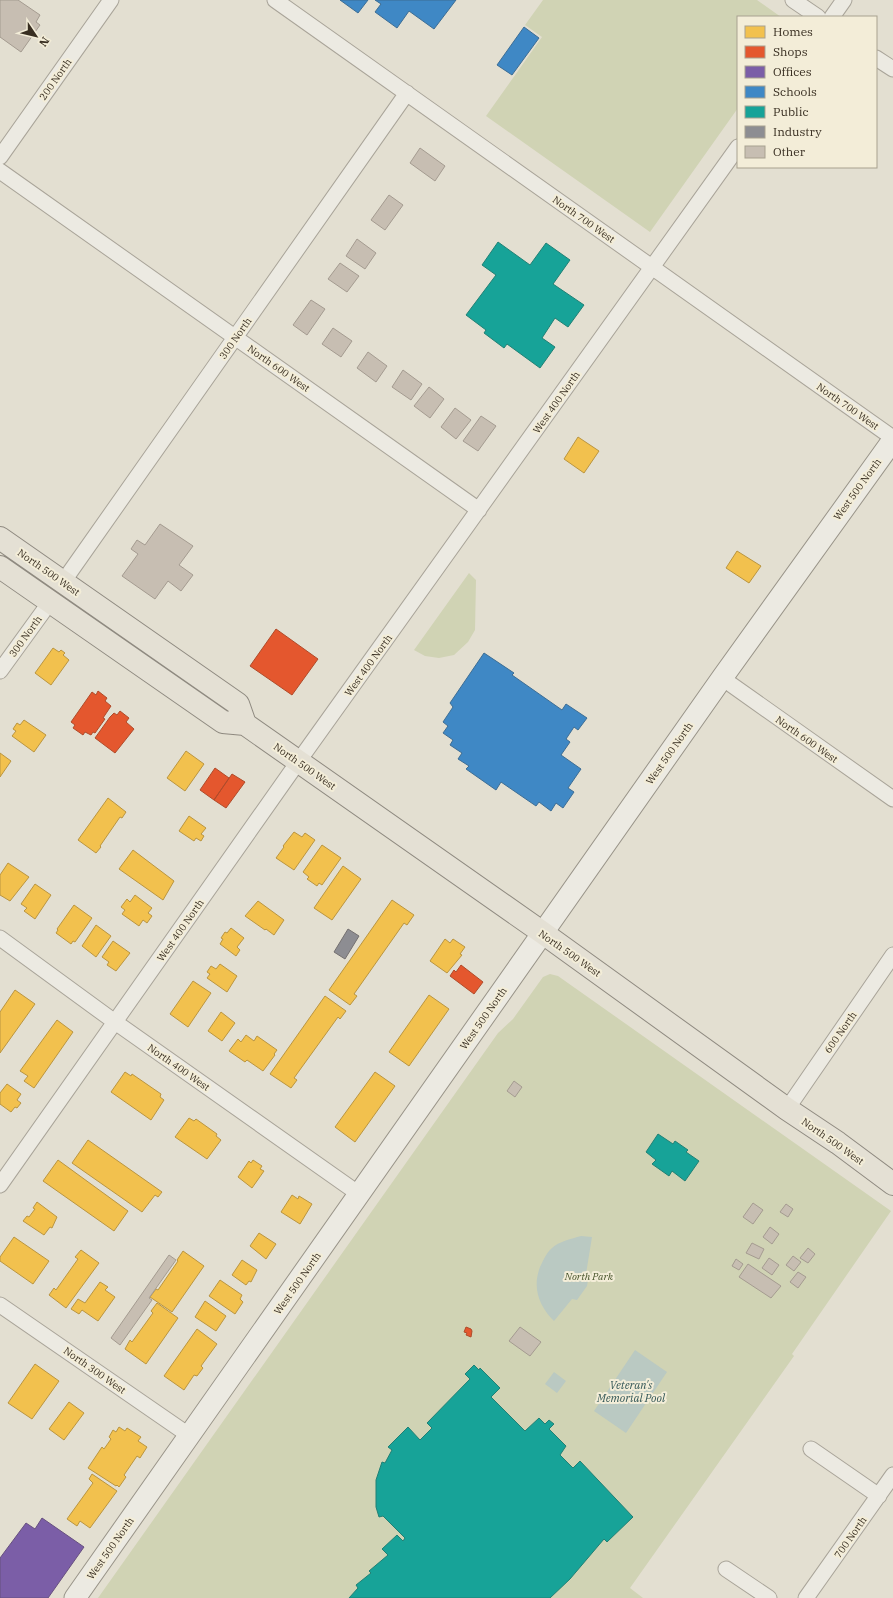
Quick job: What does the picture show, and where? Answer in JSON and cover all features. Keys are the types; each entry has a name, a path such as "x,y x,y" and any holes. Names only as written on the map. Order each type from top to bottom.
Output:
{"main road":[{"name":"North 500 West","path":"0,538 238,704 244,724"},
{"name":"North 500 West","path":"0,566 223,722 244,724 543,933 787,1109 838,1143 893,1184"}],"street":[{"name":"200 North","path":"0,157 111,0"},
{"name":"North 700 West","path":"275,0 893,439"},
{"path":"793,0 817,16"},
{"path":"833,16 844,0"},
{"path":"877,59 893,70"},
{"name":"300 North","path":"63,582 407,94"},
{"name":"West 400 North","path":"0,1185 298,762 737,149"},
{"name":"North 600 West","path":"0,171 479,510"},
{"name":"West 500 North","path":"75,1598 722,678 893,439"},
{"name":"300 North","path":"0,671 50,602"},
{"name":"North 600 West","path":"722,678 893,799"},
{"name":"North 400 West","path":"0,938 115,1022 359,1194"},
{"name":"600 North","path":"787,1109 893,955"},
{"name":"North 300 West","path":"0,1305 190,1436"},
{"path":"811,1449 878,1496"},
{"name":"700 North","path":"806,1598 893,1475"},
{"path":"726,1569 769,1598"}],"green space":[{"path":"543,0 757,0 780,16 737,16 737,109 650,232 486,116 542,37 525,25"},
{"path":"469,573 476,580 475,630 468,642 454,655 439,658 425,656 414,650"},
{"name":"North Park","path":"550,974 558,976 891,1211 792,1354 794,1356 630,1588 643,1598 98,1598 498,1033 513,1019 543,977"}],"water":[{"path":"581,1236 592,1237 586,1274 589,1275 587,1286 577,1300 572,1299 554,1321 544,1309 538,1296 537,1282 540,1267 548,1252 552,1248 566,1240"},
{"name":"Veteran's Memorial Pool","path":"635,1350 667,1372 626,1433 594,1411"},
{"path":"554,1372 566,1381 557,1393 545,1384"}],"building: Homes":[{"path":"578,437 599,451 584,473 564,459"},
{"path":"737,551 761,566 749,583 726,568"},
{"path":"53,648 59,652 61,650 65,653 63,655 69,660 51,685 35,673"},
{"path":"24,720 46,735 34,752 12,736 16,731 13,729 17,723 20,725"},
{"path":"186,751 204,764 185,791 167,778"},
{"path":"0,753 11,761 0,777"},
{"path":"108,798 126,812 122,818 120,817 96,853 78,840"},
{"path":"189,816 206,828 201,834 204,836 201,841 196,838 194,841 179,831"},
{"path":"294,832 302,837 305,833 315,840 294,870 276,858"},
{"path":"322,845 341,858 322,885 319,883 317,886 307,879 309,877 303,872"},
{"path":"133,850 174,881 163,900 119,869"},
{"path":"8,863 29,877 10,901 0,895 0,875"},
{"path":"343,866 361,879 332,920 314,908"},
{"path":"35,884 51,895 35,919 24,911 27,908 21,904"},
{"path":"135,895 152,908 148,913 152,916 147,923 143,920 139,926 122,914 125,910 121,907 127,899 130,902"},
{"path":"392,900 414,915 407,925 404,923 354,994 357,996 350,1005 329,990"},
{"path":"258,901 284,920 274,935 245,916"},
{"path":"74,905 92,918 75,942 73,941 71,944 56,933 58,930 57,929"},
{"path":"96,925 111,936 96,957 82,946"},
{"path":"231,928 244,938 237,947 240,950 236,956 220,944 223,939 221,938 225,932 227,933"},
{"path":"445,939 450,943 453,939 465,947 460,954 462,955 447,973 430,961"},
{"path":"113,941 130,953 116,971 107,965 109,962 102,957"},
{"path":"220,964 237,976 227,992 207,978 210,974 207,972 211,966 216,969"},
{"path":"193,981 211,993 188,1027 170,1014"},
{"path":"15,990 35,1004 0,1053 0,1012"},
{"path":"429,995 449,1009 409,1066 389,1052"},
{"path":"325,996 346,1011 340,1019 338,1017 294,1078 297,1080 291,1088 270,1074"},
{"path":"221,1012 235,1023 222,1041 208,1031"},
{"path":"57,1020 73,1032 34,1088 24,1081 28,1076 20,1071"},
{"path":"246,1035 254,1041 257,1036 277,1050 263,1071 247,1060 245,1062 229,1051 238,1039 241,1042"},
{"path":"125,1072 131,1076 132,1074 161,1094 160,1097 164,1100 151,1120 111,1092"},
{"path":"375,1072 395,1086 355,1142 335,1127"},
{"path":"7,1084 21,1094 17,1100 21,1103 11,1112 0,1104 0,1093"},
{"path":"189,1118 194,1121 196,1119 217,1134 216,1136 221,1140 207,1159 175,1137"},
{"path":"88,1140 162,1192 158,1197 155,1195 142,1212 72,1163"},
{"path":"58,1160 128,1211 114,1231 43,1181"},
{"path":"253,1160 262,1166 260,1169 264,1171 252,1188 238,1177 249,1161 251,1163"},
{"path":"292,1195 298,1199 299,1196 312,1204 300,1224 281,1212"},
{"path":"37,1202 57,1217 52,1228 50,1227 44,1235 23,1221 27,1216 29,1217 35,1209 33,1208"},
{"path":"259,1233 276,1244 266,1259 250,1246"},
{"path":"14,1237 49,1261 33,1284 0,1261 0,1257"},
{"path":"81,1250 99,1263 66,1308 49,1295 54,1288 56,1290 78,1259 75,1257"},
{"path":"183,1251 204,1266 172,1312 150,1297 156,1289 158,1290"},
{"path":"242,1260 257,1270 251,1282 249,1281 246,1285 232,1275"},
{"path":"220,1280 242,1295 240,1299 243,1302 235,1314 209,1296"},
{"path":"100,1282 108,1287 105,1290 115,1297 98,1321 82,1310 79,1314 71,1309 78,1299 85,1303"},
{"path":"205,1301 226,1316 216,1331 195,1317"},
{"path":"157,1303 178,1318 146,1364 125,1349 130,1340 132,1342 153,1313 151,1311"},
{"path":"197,1329 217,1344 201,1366 203,1368 197,1376 194,1375 184,1390 164,1376"},
{"path":"35,1364 59,1381 32,1419 8,1403"},
{"path":"69,1402 84,1413 64,1440 49,1429"},
{"path":"119,1427 125,1431 127,1428 141,1437 138,1441 147,1447 140,1458 137,1456 124,1475 126,1477 119,1487 88,1468 102,1447 104,1449 111,1439 109,1437 113,1430 116,1432"},
{"path":"92,1474 117,1491 90,1528 80,1521 77,1526 67,1519 93,1483 89,1479"}],"building: Shops":[{"path":"276,629 318,659 292,695 250,666"},
{"path":"98,691 107,698 105,701 111,706 103,718 105,719 95,733 93,732 91,735 85,732 83,735 73,728 75,725 71,722 92,692 96,695"},
{"path":"120,711 129,718 126,722 134,729 115,753 95,738 110,717 114,713 117,715"},
{"path":"215,768 229,778 214,800 200,790"},
{"path":"232,774 245,782 226,808 214,800"},
{"path":"461,965 483,982 474,994 450,976 454,970 456,972"},
{"path":"466,1327 472,1331 471,1337 466,1335 467,1333 464,1332"}],"building: Offices":[{"path":"42,1518 84,1547 48,1598 0,1598 0,1558 26,1523 35,1529"}],"building: Schools":[{"path":"340,0 368,0 358,13"},
{"path":"375,0 456,0 434,29 409,11 397,28 375,12 381,4"},
{"path":"524,27 539,38 512,75 497,65"},
{"path":"484,653 514,673 512,675 562,710 566,704 587,718 578,730 574,727 566,739 570,742 561,755 581,769 568,788 574,792 563,808 556,803 551,811 539,802 536,806 501,782 496,790 466,769 469,766 458,759 462,753 450,745 453,740 443,733 448,726 443,722 453,707 450,703"}],"building: Public":[{"path":"498,242 530,265 546,243 570,260 553,284 584,305 568,327 555,318 542,338 555,347 540,368 507,344 504,348 484,333 486,330 466,315 496,275 482,265"},
{"path":"658,1134 673,1144 675,1141 688,1150 686,1152 699,1161 685,1181 672,1171 669,1176 652,1164 656,1160 646,1152"},
{"path":"474,1365 479,1370 480,1368 500,1388 491,1397 525,1431 539,1418 545,1424 549,1420 554,1424 549,1429 566,1446 560,1455 573,1468 580,1461 633,1517 607,1542 604,1539 570,1579 550,1598 349,1598 358,1588 356,1585 371,1573 369,1571 388,1555 382,1549 397,1535 403,1541 405,1538 383,1516 379,1517 376,1507 376,1480 382,1462 385,1463 392,1450 388,1447 408,1427 420,1440 432,1428 427,1423 470,1379 465,1374"}],"building: Industry":[{"path":"348,929 359,936 345,959 334,952"}],"building: Other":[{"path":"0,0 18,0 40,15 36,22 40,25 21,52 0,37"},
{"path":"420,148 445,166 435,181 410,163"},
{"path":"389,195 403,205 385,230 371,220"},
{"path":"357,239 376,253 365,269 346,256"},
{"path":"340,263 359,276 347,292 328,279"},
{"path":"311,300 325,309 307,335 293,325"},
{"path":"333,328 352,341 341,357 322,344"},
{"path":"368,352 387,366 376,382 357,368"},
{"path":"403,370 422,384 411,400 392,387"},
{"path":"429,387 444,399 430,418 414,406"},
{"path":"455,408 471,420 456,439 441,427"},
{"path":"481,416 496,426 478,451 463,441"},
{"path":"160,524 193,546 179,565 193,575 181,591 168,581 155,599 122,576 138,554 131,549 137,540 145,545"},
{"path":"514,1081 522,1087 515,1097 507,1091"},
{"path":"753,1203 763,1210 753,1224 743,1217"},
{"path":"786,1204 793,1209 788,1217 780,1212"},
{"path":"770,1227 779,1234 772,1244 763,1237"},
{"path":"752,1243 764,1249 759,1259 746,1253"},
{"path":"808,1248 815,1254 808,1263 800,1258"},
{"path":"169,1255 176,1260 149,1298 152,1300 120,1345 111,1338"},
{"path":"793,1256 801,1262 794,1271 786,1265"},
{"path":"769,1258 779,1265 772,1275 762,1268"},
{"path":"736,1259 743,1264 739,1270 732,1266"},
{"path":"748,1264 781,1286 771,1298 739,1277"},
{"path":"798,1272 806,1277 798,1288 790,1282"},
{"path":"520,1327 541,1342 530,1356 509,1341"}]}
